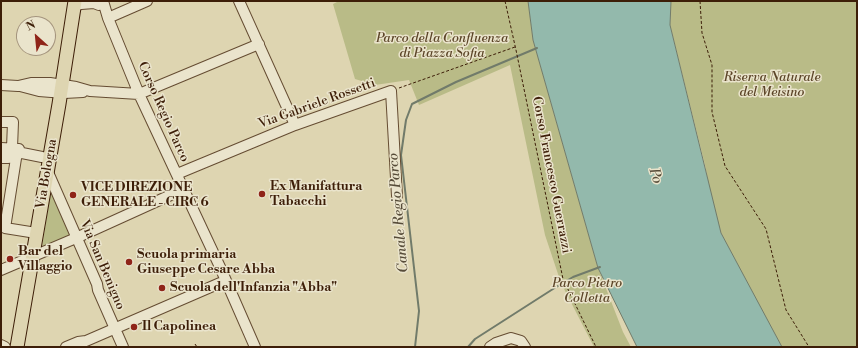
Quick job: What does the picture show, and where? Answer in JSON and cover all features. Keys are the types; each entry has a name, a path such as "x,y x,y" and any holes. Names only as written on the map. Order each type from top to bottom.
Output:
{"main road":[{"name":"Via Bologna","path":"10,347 47,170 57,88 72,4"},
{"name":"Via Bologna","path":"17,347 29,258 37,153 57,88"}],"street":[{"path":"108,18 147,1"},
{"path":"239,1 295,125"},
{"path":"72,4 76,5 99,2"},
{"name":"Corso Regio Parco","path":"99,2 108,18 139,94 220,266 255,347"},
{"path":"1,84 18,86 31,83 80,93 90,91 139,94 259,44"},
{"name":"Via Gabriele Rossetti","path":"176,174 295,125 391,91 397,196"},
{"path":"1,122 13,122 7,148 8,158 1,158"},
{"path":"7,148 37,153"},
{"path":"30,232 5,228 17,152 37,153"},
{"name":"Via San Benigno","path":"47,170 123,347"},
{"path":"1,270 184,189"},
{"path":"66,347 78,342 86,341 115,329 220,283"},
{"path":"490,347 496,343 511,338 521,341 525,347"},
{"path":"1,345 5,347"}],"path":[{"name":"Corso Francesco Guerrazzi","path":"505,1 516,47 563,279 596,347"},
{"path":"700,1 702,33 712,65 712,112 725,166 766,230 786,310 809,347"},
{"path":"391,91 516,47"}],"green space":[{"name":"Parco della Confluenza di Piazza Sofia","path":"339,1 528,1 533,40 598,268 623,332 631,347 594,347 561,283 545,235 510,65 419,105 409,80 375,85 355,79 333,4"},
{"name":"Riserva Naturale del Meisino","path":"671,1 857,1 857,347 782,347 762,311 721,233 711,198 705,165 670,25"},
{"path":"51,191 70,235 42,247"}],"water":[{"name":"Po","path":"528,1 671,1 670,25 721,233 782,347 637,347 598,268 533,40"}],"waterway":[{"name":"Canale Regio Parco","path":"415,347 419,311 401,155 406,120 412,104 456,82 537,48"},
{"name":"Canale Regio Parco","path":"468,347 475,339 553,289 573,277 600,267"}],"place":[{"name":"Ex Manifattura Tabacchi","path":"262,194"},
{"name":"VICE DIREZIONE GENERALE - CIRC 6","path":"73,195"},
{"name":"Bar del Villaggio","path":"10,259"},
{"name":"Scuola primaria Giuseppe Cesare Abba","path":"129,262"},
{"name":"Scuola dell'Infanzia \"Abba\"","path":"162,288"},
{"name":"Il Capolinea","path":"134,327"}],"park label":[{"name":"Parco Pietro Colletta","path":"587,292"}]}
